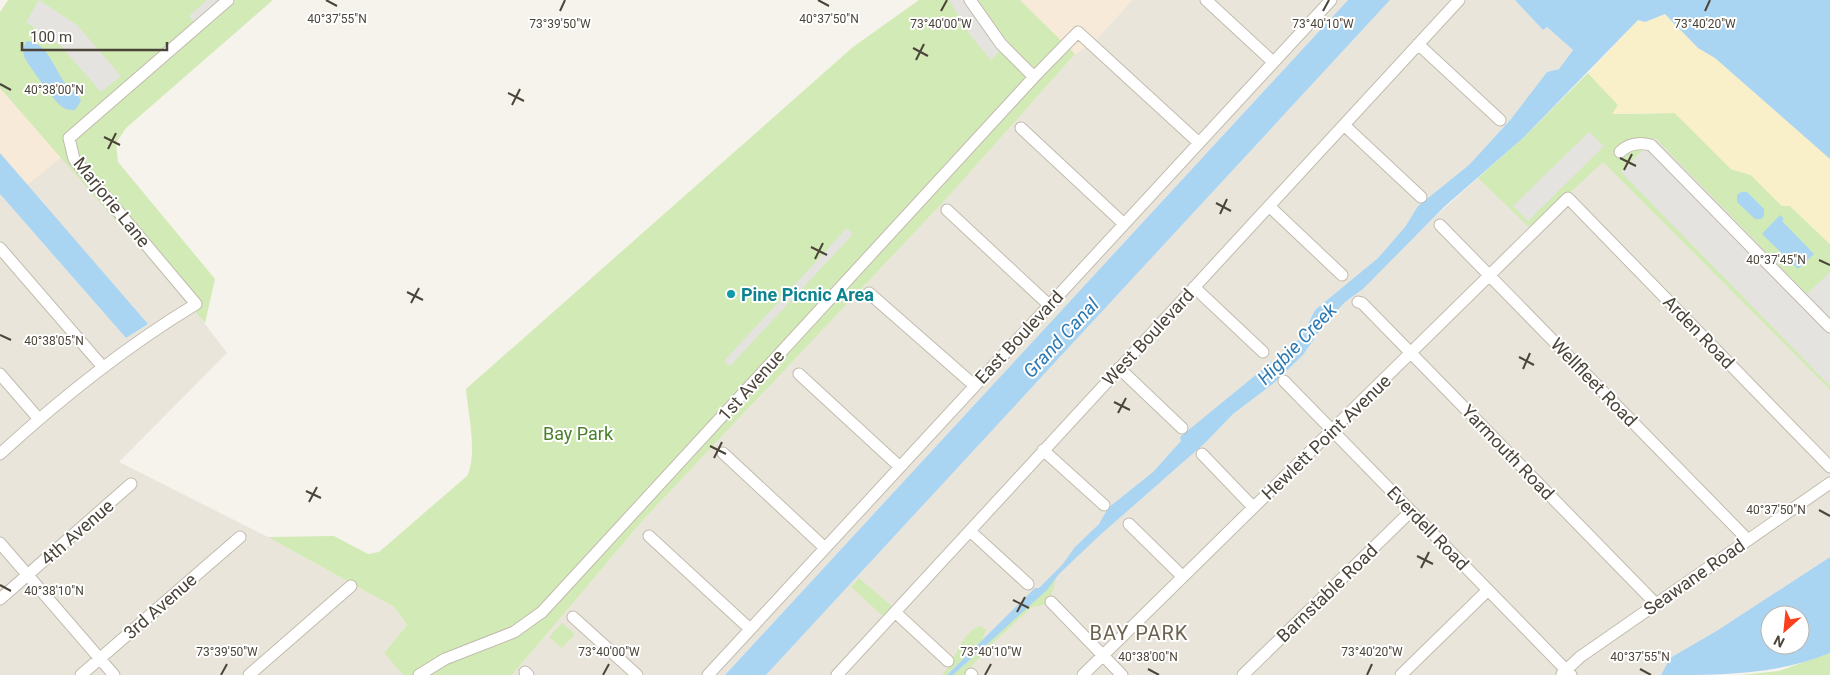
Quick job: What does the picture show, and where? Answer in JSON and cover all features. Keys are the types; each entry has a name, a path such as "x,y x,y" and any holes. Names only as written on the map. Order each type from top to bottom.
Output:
{"street":[{"name":"Marjorie Lane","path":"102,366 196,304 74,159 69,138 228,0"},
{"path":"970,0 1001,44 1034,77"},
{"path":"1206,0 1273,62"},
{"name":"East Boulevard","path":"708,675 1330,0"},
{"name":"West Boulevard","path":"837,675 1459,0"},
{"name":"1st Avenue","path":"418,675 445,659 514,632 542,612 1034,77 1078,32 1199,142"},
{"path":"1418,44 1500,120"},
{"path":"1344,125 1421,197"},
{"path":"1021,128 1124,224"},
{"path":"1620,152 1625,146 1639,142 1651,145 1830,327"},
{"name":"Hewlett Point Avenue","path":"1083,675 1568,198"},
{"name":"Arden Road","path":"1568,198 1830,467"},
{"path":"1269,206 1342,275"},
{"path":"946,210 1049,305"},
{"name":"Wellfleet Road","path":"1440,225 1748,540"},
{"path":"0,248 102,366 38,418 0,454"},
{"path":"1194,287 1263,352"},
{"path":"869,293 975,386"},
{"name":"Yarmouth Road","path":"1358,302 1362,303 1656,604"},
{"path":"1119,368 1182,428"},
{"path":"0,374 38,418"},
{"path":"799,374 900,467"},
{"name":"Everdell Road","path":"1284,381 1488,590 1566,673"},
{"path":"1043,450 1104,505"},
{"path":"723,453 825,548"},
{"path":"1202,454 1253,507"},
{"name":"Seawane Road","path":"1566,673 1580,657 1830,483"},
{"name":"4th Avenue","path":"0,598 131,484"},
{"name":"Barnstable Road","path":"1242,675 1411,511"},
{"path":"1129,524 1182,576"},
{"path":"970,531 1028,584"},
{"path":"649,536 750,629"},
{"name":"3rd Avenue","path":"80,675 240,537"},
{"path":"0,543 114,675"},
{"path":"248,675 351,586"},
{"path":"1401,675 1488,590"},
{"path":"1051,602 1122,675"},
{"path":"895,612 948,661"},
{"path":"573,617 637,675"}],"shaded area":[{"path":"39,0 77,25 121,76 101,92 59,44 26,22"},
{"path":"207,0 236,0 201,30 189,16"},
{"path":"949,0 975,0 982,12 1008,42 991,60 971,36"},
{"path":"1020,0 1132,0 1095,41 1075,54"},
{"path":"1132,0 1348,0 725,675 512,675 644,519 947,198 1075,54 1095,41"},
{"path":"1390,0 1515,0 1543,30 1547,27 1573,50 1559,69 1547,72 1511,119 1469,165 1418,206 1405,227 1378,258 1315,310 1301,338 1182,441 1153,472 1108,508 1099,524 1075,547 1080,550 1099,536 1205,443 1233,414 1274,383 1303,355 1323,326 1345,302 1363,289 1418,232 1478,178 1532,229 1603,161 1830,390 1830,557 1718,630 1670,658 1661,675 766,675"},
{"path":"0,88 61,157 27,185 0,153"},
{"path":"1589,132 1604,146 1528,221 1513,206"},
{"path":"1655,138 1807,294 1830,272 1830,386 1621,172"},
{"path":"61,157 193,308 227,353 119,462 268,537 394,607 407,625 384,653 403,675 0,675 0,194 126,338 148,324 27,185"},
{"path":"847,228 853,234 730,366 724,361"}],"green space":[{"path":"8,0 273,0 126,128 116,143 118,162 215,279 205,323 0,88 0,12"},
{"name":"Bay Park","path":"919,0 1020,0 1075,54 947,198 644,519 512,675 403,675 384,653 407,625 394,607 268,537 334,536 368,554 379,552 467,476 472,457 472,445 466,389 853,47"},
{"path":"1588,73 1618,105 1613,114 1675,113 1731,169 1751,175 1782,206 1790,206 1830,244 1830,390 1603,162 1531,229 1478,178 1523,138"},
{"path":"859,578 893,607 884,617 851,587"},
{"path":"1056,578 1049,604 1032,607 994,642 963,675 953,675 1040,595"},
{"path":"562,623 575,634 562,648 549,637"},
{"path":"980,626 986,630 982,640 947,675 942,675 967,635"},
{"path":"1830,653 1830,675 1741,675 1779,671"}],"sand":[{"path":"1665,14 1698,48 1715,58 1830,158 1830,244 1790,206 1782,206 1751,175 1731,169 1675,113 1612,114 1618,105 1588,73 1638,20 1646,22"}],"water":[{"name":"Grand Canal","path":"1348,0 1390,0 766,675 725,675"},
{"name":"Higbie Creek","path":"1515,0 1830,0 1830,159 1715,58 1698,48 1665,14 1645,22 1638,20 1523,138 1444,207 1363,289 1345,302 1323,326 1303,355 1274,383 1233,414 1205,443 1099,536 1059,574 1047,590 953,675 947,675 1035,588 1039,588 1062,565 1075,547 1099,524 1108,508 1153,472 1181,441 1180,437 1301,338 1315,310 1378,258 1405,227 1418,206 1469,165 1511,119 1547,72 1559,69 1573,50 1547,27 1543,30"},
{"path":"27,41 40,46 45,51 66,84 78,95 81,101 75,110 68,110 61,106 35,73 24,56 24,48"},
{"path":"0,153 148,324 126,338 0,194"},
{"path":"1741,192 1747,192 1764,209 1764,216 1761,219 1755,219 1737,202 1737,195"},
{"path":"1780,215 1784,219 1782,221 1814,254 1798,269 1762,234"},
{"path":"1830,557 1830,653 1789,666 1769,670 1726,674 1661,675 1670,658 1718,630"}],"place":[{"name":"Pine Picnic Area","path":"731,294"}],"district":[{"name":"BAY PARK","path":"1139,633"}]}
